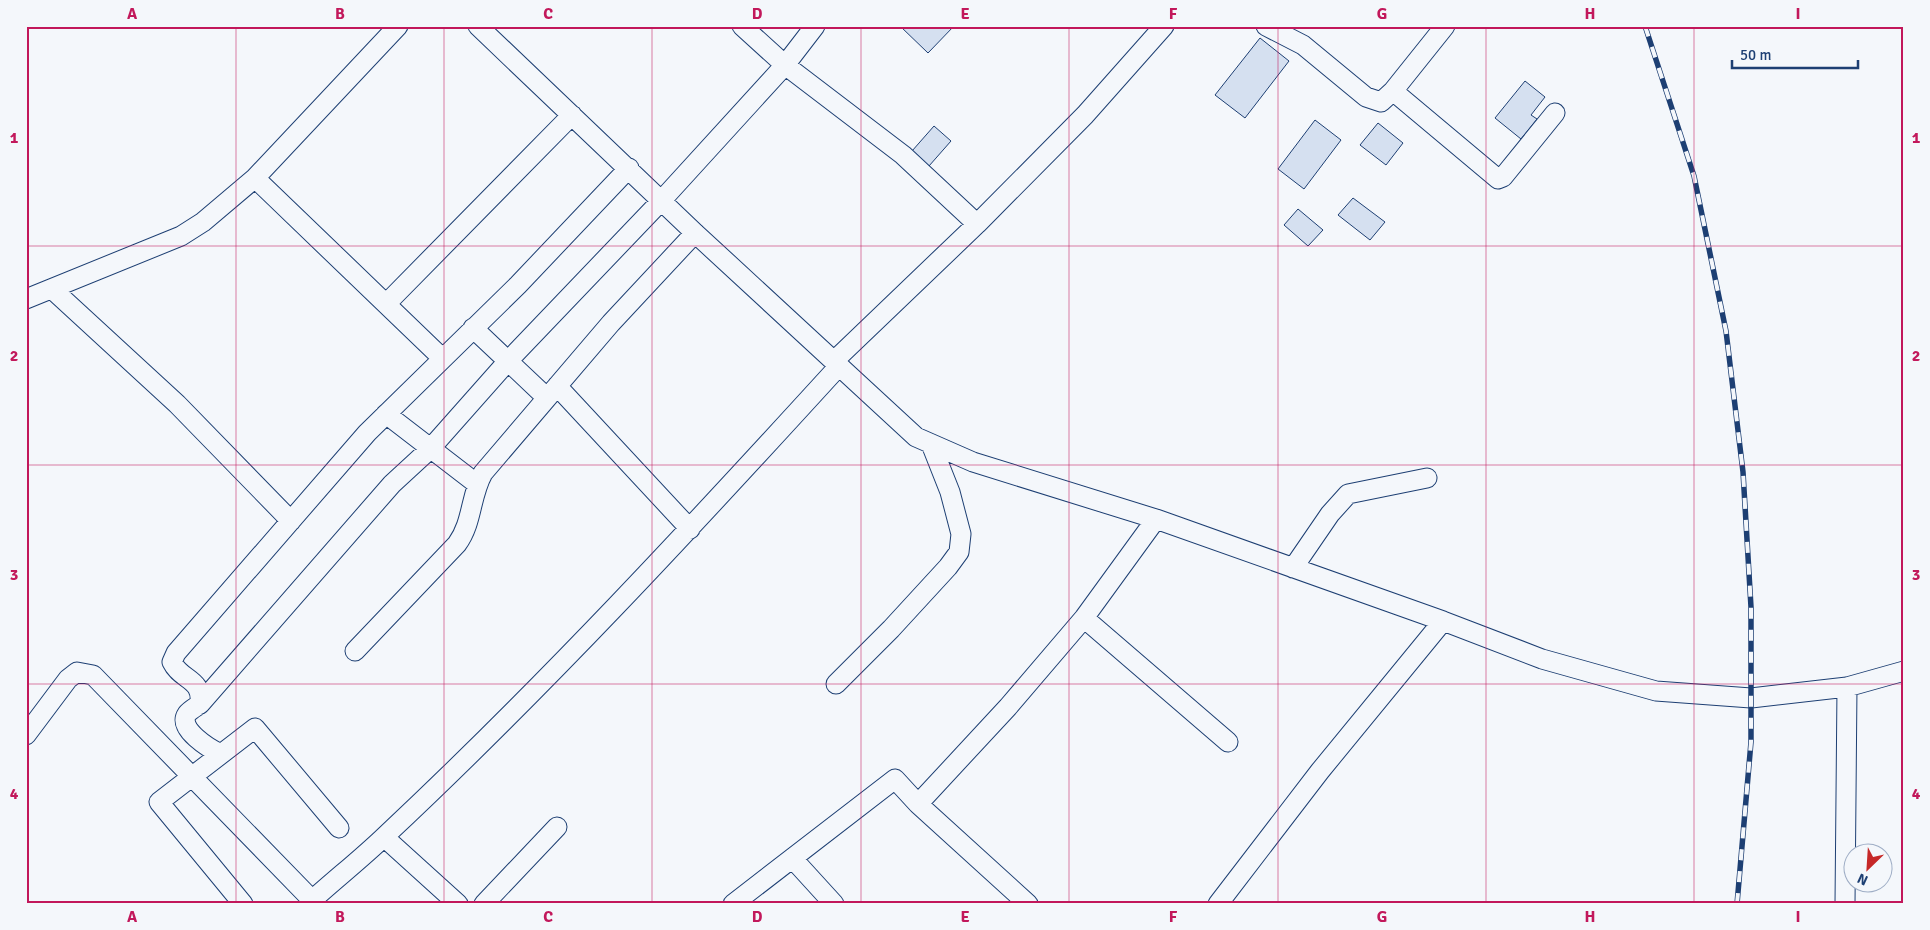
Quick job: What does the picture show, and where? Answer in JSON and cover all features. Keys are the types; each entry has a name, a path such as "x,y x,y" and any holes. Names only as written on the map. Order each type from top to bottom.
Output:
{"street":[{"path":"26,299 181,236 203,222 255,178 398,26"},
{"path":"478,26 629,168 661,202 916,437 931,444 973,462 1156,519 1443,621 1542,659 1656,691 1751,698 1847,687 1904,671"},
{"path":"742,26 784,65 903,155 976,224"},
{"path":"221,754 204,745 188,729 185,723 187,715 200,704 380,498 430,449 508,361 661,202 784,65 815,26"},
{"path":"26,735 68,679 77,672 93,675 192,776 310,902 384,837 484,740 690,529 837,364 1085,115 1164,26"},
{"path":"1266,26 1303,45 1366,96 1374,101 1381,102 1393,91 1444,26"},
{"path":"1393,91 1498,179 1503,177 1555,113"},
{"path":"386,304 572,115"},
{"path":"200,704 199,688 175,668 172,662 176,653 356,446 442,358 518,285 629,168"},
{"path":"255,178 442,358"},
{"path":"356,650 457,544 466,531 476,484 483,473 611,323 695,233"},
{"path":"52,289 172,400 291,521"},
{"path":"473,328 508,361 552,392 690,529"},
{"path":"386,414 476,484"},
{"path":"836,684 891,629 948,567 959,552 961,534 950,492 931,444"},
{"path":"1294,568 1330,514 1348,494 1426,478"},
{"path":"918,804 1008,707 1084,618 1156,519"},
{"path":"1084,618 1228,742"},
{"path":"1218,904 1320,771 1443,621"},
{"path":"1845,904 1847,687"},
{"path":"243,904 158,802 255,728 339,828"},
{"path":"733,904 894,780 1028,904"},
{"path":"484,904 556,827"},
{"path":"384,837 458,904"},
{"path":"793,859 834,904"}],"building":[{"path":"900,26 954,26 928,53"},
{"path":"1260,38 1289,61 1245,118 1215,95"},
{"path":"1525,81 1545,97 1531,115 1537,119 1521,139 1495,118"},
{"path":"1315,120 1341,140 1304,189 1278,169"},
{"path":"1378,123 1403,143 1386,165 1360,145"},
{"path":"934,126 951,141 929,166 912,151"},
{"path":"1353,198 1385,222 1370,240 1338,215"},
{"path":"1298,209 1323,230 1308,246 1284,225"}],"railway":[{"path":"1645,26 1694,176 1726,331 1743,472 1751,607 1751,742 1737,904"}]}
